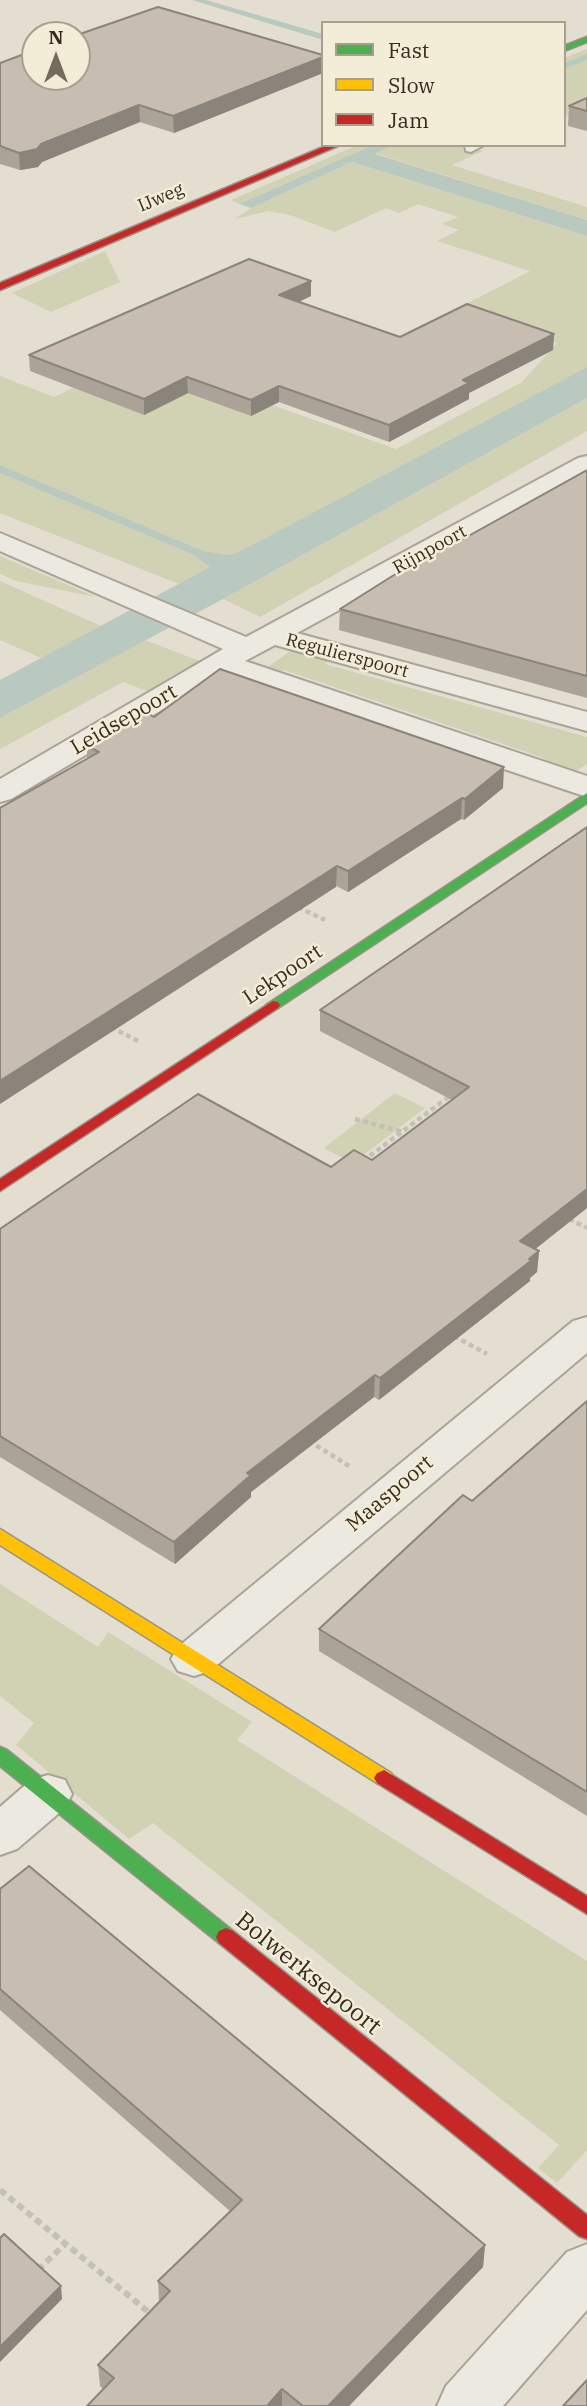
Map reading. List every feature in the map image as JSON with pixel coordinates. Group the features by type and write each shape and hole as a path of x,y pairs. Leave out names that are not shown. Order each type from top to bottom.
{"street":[{"path":"566,48 587,39"},
{"name":"IJweg","path":"0,287 331,147"},
{"name":"Rijnpoort","path":"261,642 587,464"},
{"path":"0,541 117,592 219,649 587,788"},
{"name":"Leidsepoort","path":"0,792 219,649 261,642"},
{"name":"Regulierspoort","path":"261,642 587,722"},
{"name":"Lekpoort","path":"0,1186 185,1066 587,797"},
{"name":"Maaspoort","path":"194,1659 587,1331"},
{"path":"0,1536 587,1906"},
{"name":"Bolwerksepoort","path":"0,1755 587,2229"},
{"path":"0,1835 48,1794"},
{"path":"466,2406 587,2270"}],"path":[{"path":"286,901 370,942"},
{"path":"100,1021 185,1066"},
{"path":"361,1163 457,1091"},
{"path":"355,1119 415,1138"},
{"path":"562,1215 587,1228"},
{"path":"452,1335 530,1379"},
{"path":"304,1438 392,1492"},
{"path":"0,2190 159,2320"},
{"path":"28,2280 65,2244"}],"green space":[{"path":"587,49 587,107 566,116 566,57"},
{"path":"353,147 368,147 239,204 231,200"},
{"path":"387,147 472,147 483,151 452,165 587,207 587,220 374,153"},
{"path":"352,162 587,236 587,367 179,584 0,513 0,376 54,397 137,357 396,449 522,382 557,343 454,310 530,271 437,241 459,230 442,224 458,217 418,204 399,213 386,208 335,232 290,215 268,211 235,219 251,208"},
{"path":"105,251 120,282 51,312 12,293"},
{"path":"587,398 587,431 260,617 223,599"},
{"path":"0,556 96,597 16,581 0,574"},
{"path":"0,581 101,626 41,658 0,640"},
{"path":"145,640 202,662 152,693 123,682 0,749 0,718"},
{"path":"295,648 331,657 325,664 587,737 587,764 573,773 538,764 544,758 284,670 277,675 263,670"},
{"path":"395,1093 425,1108 353,1163 324,1148"},
{"path":"0,1584 98,1647 108,1632 252,1722 237,1740 587,1961 587,2150 557,2183 538,2168 559,2145 153,1823 129,1839 16,1745 34,1723 0,1696"}],"shaded area":[{"path":"368,147 387,147 375,154 587,220 587,236 352,162 251,208 239,204"},
{"path":"587,367 587,398 223,599 0,718 0,680 210,567 194,555 0,473 0,465 203,551 227,555 237,553"}],"building":[{"path":"158,7 321,54 321,58 173,116 139,105 41,144 37,149 19,153 0,146 0,63 21,55 21,91 91,91 91,30"},
{"path":"587,98 587,111 569,106"},
{"path":"249,259 311,281 279,295 400,337 467,304 554,334 463,380 469,383 389,425 279,386 251,400 187,377 144,399 29,355"},
{"path":"587,470 587,676 340,609 456,536 463,539"},
{"path":"220,669 504,767 465,799 462,798 348,871 337,866 0,1081 0,808 99,752 87,746 145,712 154,717"},
{"path":"587,827 587,1189 520,1241 539,1251 529,1259 532,1260 380,1378 375,1375 247,1473 251,1475 174,1542 0,1436 0,1229 198,1094 331,1167 354,1150 372,1160 469,1087 320,1010"},
{"path":"587,1401 587,1792 319,1629 463,1495 472,1501"},
{"path":"29,1866 485,2245 328,2406 303,2406 282,2389 267,2406 87,2406 114,2378 98,2365 170,2291 158,2281 242,2200 0,1989 0,1889"},
{"path":"4,2234 61,2286 0,2347 0,2238"},
{"path":"587,2380 587,2406 563,2406"}],"waterway":[{"path":"196,0 321,36"},
{"path":"566,65 587,57"}],"traffic: fast":[{"path":"566,48 587,39"},
{"path":"273,1005 587,797"},
{"path":"0,1755 226,1937"}],"traffic: slow":[{"path":"0,1536 384,1778"}],"traffic: jam":[{"path":"0,287 331,147"},
{"path":"0,1186 273,1005"},
{"path":"384,1778 587,1906"},
{"path":"226,1937 587,2229"}]}
